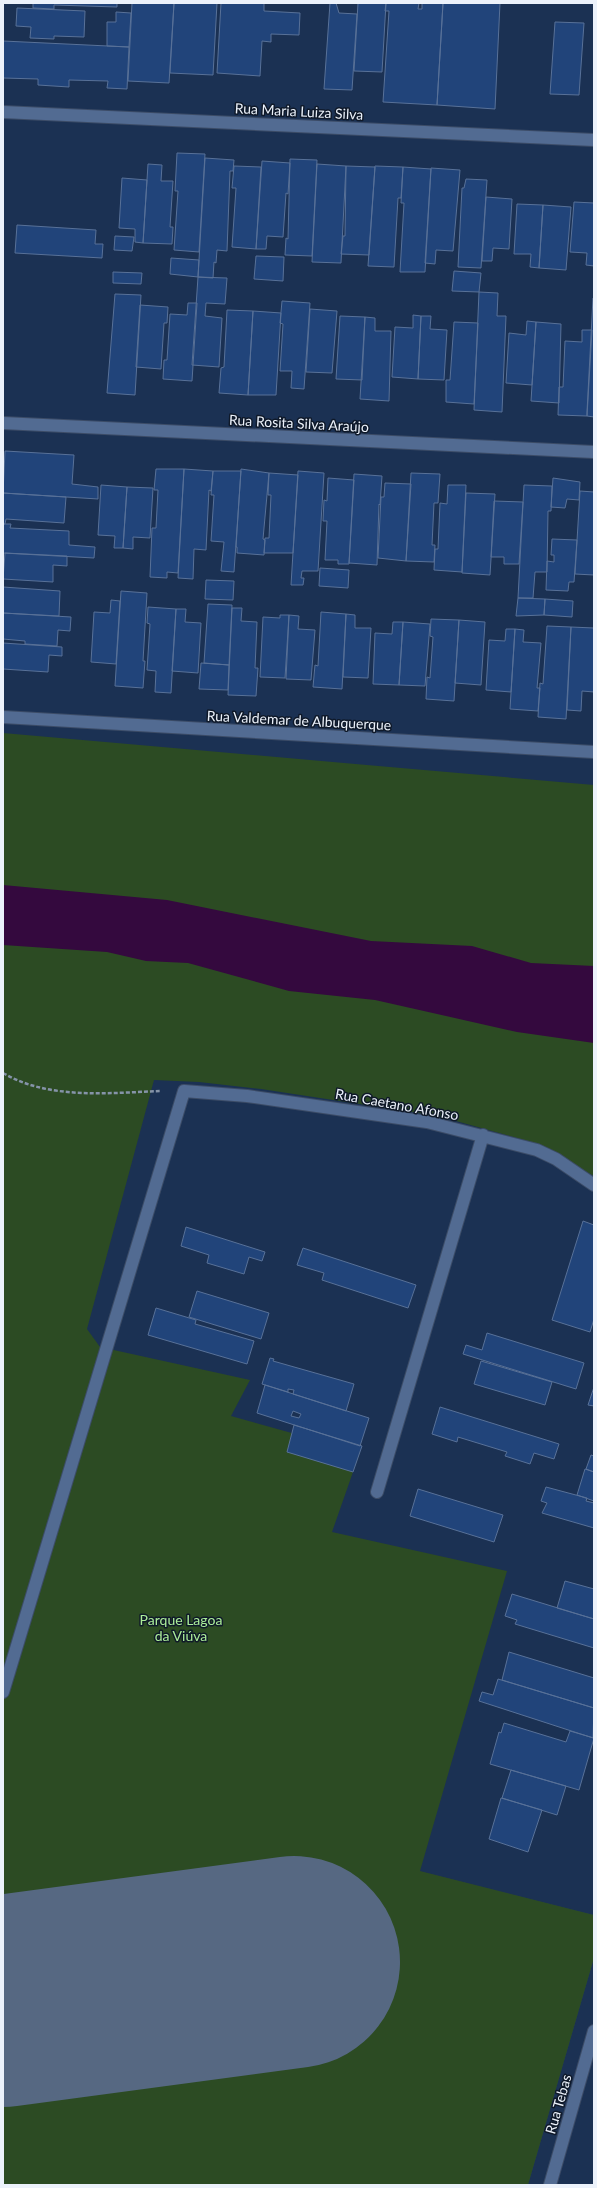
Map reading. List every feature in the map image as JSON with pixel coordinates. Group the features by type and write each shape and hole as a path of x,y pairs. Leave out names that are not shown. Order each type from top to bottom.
{"street":[{"name":"Rua Maria Luiza Silva","path":"3,112 594,140"},
{"name":"Rua Rosita Silva Araújo","path":"3,424 594,452"},
{"name":"Rua Valdemar de Albuquerque","path":"3,717 594,752"},
{"name":"Rua Caetano Afonso","path":"184,1091 247,1096 426,1122 483,1135 537,1150 556,1159 594,1184"},
{"path":"3,1692 184,1091"},
{"path":"377,1492 483,1135"},
{"name":"Rua Tebas","path":"550,2185 594,2031"}],"path":[{"path":"3,1073 15,1080 72,1094 184,1091"}],"shaded area":[{"path":"3,885 167,900 371,941 472,946 531,963 594,966 594,1043 517,1032 375,1000 289,991 188,963 146,961 107,952 3,945"},
{"path":"3,1767 594,1915 594,1958 528,2185 3,2185"}],"green space":[{"name":"Parque Lagoa da Viúva","path":"3,733 594,785 594,1176 535,1143 438,1116 261,1089 199,1082 154,1080 87,1329 100,1347 250,1380 231,1416 360,1452 332,1532 507,1571 420,1871 594,1915 594,1958 528,2185 3,2185 3,2039 304,2001 287,1898 3,1935"}],"building":[{"path":"33,3 117,3 117,7 54,5 54,9 33,8"},
{"path":"132,3 174,3 169,83 128,81"},
{"path":"174,3 217,3 213,75 170,73"},
{"path":"221,3 264,3 264,11 300,13 299,35 271,34 271,42 262,41 260,76 217,73"},
{"path":"330,3 336,3 339,13 357,14 352,90 324,89"},
{"path":"358,3 386,3 382,72 354,71"},
{"path":"386,3 419,3 418,9 422,9 422,3 443,3 437,105 383,102 389,11 385,11"},
{"path":"443,3 500,3 495,109 437,105"},
{"path":"17,8 85,11 84,37 54,36 54,39 30,38 31,27 16,26"},
{"path":"116,12 131,13 129,47 107,46 107,22 116,22"},
{"path":"555,22 584,23 579,95 550,94"},
{"path":"3,41 129,47 127,89 107,88 108,81 69,80 69,87 38,85 38,79 3,78"},
{"path":"177,153 205,154 199,252 174,250 178,191 175,191"},
{"path":"205,158 234,160 233,171 230,171 227,251 217,250 216,263 214,262 213,278 198,277"},
{"path":"290,159 317,160 312,256 285,255 286,238 288,239"},
{"path":"262,161 290,163 288,194 286,193 283,237 267,236 266,249 256,249"},
{"path":"148,164 162,165 161,181 173,181 170,227 173,227 172,244 143,243"},
{"path":"317,164 346,166 341,263 312,262"},
{"path":"234,166 261,167 256,249 232,247 236,188 232,188"},
{"path":"346,166 375,167 369,255 341,254 343,236 345,236"},
{"path":"375,166 403,167 401,198 398,198 394,267 368,266"},
{"path":"403,167 431,169 425,272 400,272 404,203 401,203"},
{"path":"431,168 460,170 453,251 436,250 435,264 425,263"},
{"path":"122,178 147,180 143,243 135,242 135,229 119,228"},
{"path":"466,179 487,180 481,268 458,267 462,188 464,188"},
{"path":"486,197 512,199 509,249 493,248 492,261 482,261"},
{"path":"574,202 594,203 594,266 586,265 587,253 570,252"},
{"path":"517,204 543,205 539,268 530,267 531,254 514,254"},
{"path":"543,205 571,207 566,270 539,268"},
{"path":"17,225 96,230 95,244 103,244 102,258 15,253"},
{"path":"115,236 134,237 132,251 114,250"},
{"path":"256,256 284,257 283,281 254,279"},
{"path":"171,258 199,260 198,277 170,274"},
{"path":"454,271 481,273 479,292 452,291"},
{"path":"113,272 142,273 141,284 113,283"},
{"path":"198,277 227,278 225,304 206,303 205,316 222,318 219,367 192,365"},
{"path":"479,292 498,293 497,316 506,316 502,412 474,410"},
{"path":"115,294 141,295 135,395 107,393"},
{"path":"594,298 594,417 587,416"},
{"path":"282,301 310,303 304,389 291,388 292,371 280,371 283,324 280,323"},
{"path":"188,303 197,303 192,381 163,379 164,360 167,360 170,314 187,315"},
{"path":"140,305 168,307 167,323 164,323 161,369 136,367"},
{"path":"310,309 337,311 332,373 306,372"},
{"path":"227,310 253,311 248,395 219,393 221,368 224,367"},
{"path":"253,311 281,313 276,395 248,395"},
{"path":"413,315 421,316 418,379 392,377 395,327 413,328"},
{"path":"340,316 365,317 362,380 336,379"},
{"path":"421,316 431,316 430,329 447,330 444,380 418,379"},
{"path":"365,317 375,318 375,331 391,331 389,401 360,399"},
{"path":"527,321 536,322 532,385 506,383 509,333 526,335"},
{"path":"454,322 478,323 474,404 446,402 446,380 450,380"},
{"path":"536,322 561,324 559,403 531,401"},
{"path":"582,330 592,330 587,416 558,415 559,387 563,387 565,341 582,342"},
{"path":"5,451 74,455 72,484 98,487 98,499 3,493"},
{"path":"156,469 184,469 178,573 167,572 167,578 150,577 152,528 156,528 158,490 154,490"},
{"path":"184,469 213,471 211,491 209,490 206,550 194,549 193,579 178,578"},
{"path":"241,469 269,473 263,539 265,540 264,555 237,553 236,547"},
{"path":"213,471 241,471 234,572 221,571 224,542 211,541 214,495 211,495"},
{"path":"298,471 324,473 318,571 302,571 301,578 304,578 303,585 291,585"},
{"path":"269,473 298,475 293,553 264,553 265,538 269,538 271,495 268,495"},
{"path":"411,473 440,474 438,503 434,503 432,545 435,545 434,562 406,561"},
{"path":"354,474 382,476 380,505 379,504 377,565 349,563"},
{"path":"328,478 354,480 349,564 338,564 338,560 325,560 327,521 323,521 324,500 327,501"},
{"path":"553,478 580,482 579,500 567,499 565,508 551,507"},
{"path":"385,483 411,484 406,561 378,558 381,497 384,497"},
{"path":"101,485 127,487 123,548 114,548 115,536 98,535"},
{"path":"448,485 466,485 462,572 434,570 435,549 438,549 440,503 447,504"},
{"path":"524,485 552,486 551,511 548,511 547,572 535,572 533,598 518,598"},
{"path":"127,487 153,488 150,538 133,537 133,549 123,548"},
{"path":"580,491 594,492 594,575 575,574"},
{"path":"3,493 66,497 64,523 6,519 5,524 3,524"},
{"path":"466,493 495,494 490,575 462,573"},
{"path":"494,501 523,502 519,564 504,564 504,557 491,557"},
{"path":"3,524 11,524 10,528 69,531 69,545 95,547 94,558 3,553"},
{"path":"552,539 577,540 574,582 569,582 568,591 546,590 547,561 554,562 554,555 551,555"},
{"path":"5,553 67,556 67,566 53,565 53,582 3,579"},
{"path":"320,568 349,570 348,588 319,586"},
{"path":"206,580 234,581 233,600 205,599"},
{"path":"3,587 60,591 59,616 3,613"},
{"path":"121,591 147,593 143,688 115,686"},
{"path":"518,598 545,599 544,615 516,616"},
{"path":"545,599 573,601 572,617 544,615"},
{"path":"111,600 120,601 116,664 91,662 94,612 110,613"},
{"path":"208,604 232,605 229,665 204,663"},
{"path":"148,607 176,609 171,693 155,692 156,671 147,670 150,624 147,623"},
{"path":"232,608 242,608 241,621 257,622 255,668 258,668 256,696 228,695"},
{"path":"176,609 186,609 185,622 201,623 198,673 172,671"},
{"path":"321,612 346,614 342,689 313,687 315,665 318,666"},
{"path":"3,613 71,617 70,631 58,630 57,646 25,644 25,641 3,639"},
{"path":"346,614 355,615 355,628 371,628 368,678 343,677"},
{"path":"280,615 289,615 285,678 260,677 263,617 280,618"},
{"path":"289,615 299,616 298,629 315,630 311,680 286,679"},
{"path":"431,619 459,620 454,701 426,699 427,677 430,678 433,637 430,636"},
{"path":"459,620 485,622 481,685 455,683"},
{"path":"393,622 403,622 399,685 373,684 375,633 392,634"},
{"path":"403,622 430,624 425,686 399,685"},
{"path":"547,626 571,627 566,719 538,717 540,683 543,684"},
{"path":"571,627 594,628 594,692 582,691 581,711 567,710"},
{"path":"506,629 515,629 511,692 486,690 489,640 505,641"},
{"path":"515,629 524,630 523,642 541,643 537,688 540,688 538,711 510,709"},
{"path":"3,643 62,647 62,656 49,655 48,672 3,669"},
{"path":"201,663 229,665 228,690 199,689"},
{"path":"583,1221 594,1225 594,1319 590,1332 552,1320"},
{"path":"186,1227 265,1252 262,1261 249,1257 244,1274 207,1263 209,1255 181,1246"},
{"path":"303,1248 416,1285 408,1308 322,1280 324,1273 297,1265"},
{"path":"197,1291 269,1313 261,1339 189,1317"},
{"path":"156,1308 196,1320 195,1324 254,1341 247,1364 148,1335"},
{"path":"487,1333 584,1363 576,1389 463,1354 466,1345 482,1350"},
{"path":"270,1358 274,1359 273,1361 354,1384 346,1411 293,1394 294,1390 288,1389 288,1392 262,1384"},
{"path":"481,1361 552,1382 545,1405 474,1384"},
{"path":"265,1385 369,1418 360,1446 257,1413","holes":["293,1411 301,1414 299,1418 291,1416"]},
{"path":"594,1387 594,1406 588,1405"},
{"path":"440,1407 559,1444 554,1459 534,1453 530,1464 505,1456 507,1452 458,1437 457,1442 432,1434"},
{"path":"294,1425 362,1446 353,1472 287,1452"},
{"path":"591,1455 594,1456 594,1472 586,1469"},
{"path":"585,1469 594,1472 594,1501 577,1495"},
{"path":"546,1487 587,1498 586,1501 594,1503 594,1528 542,1513 547,1503 541,1501"},
{"path":"418,1489 503,1515 494,1542 410,1516"},
{"path":"565,1581 594,1589 594,1619 557,1608"},
{"path":"512,1594 594,1619 594,1648 515,1624 517,1620 505,1616"},
{"path":"509,1652 594,1678 594,1708 502,1680"},
{"path":"498,1679 594,1708 593,1738 479,1701 482,1692 493,1695"},
{"path":"504,1723 566,1742 570,1731 594,1738 579,1790 490,1764 499,1732 501,1733"},
{"path":"511,1770 566,1786 557,1815 502,1798"},
{"path":"501,1798 542,1810 528,1852 489,1839"}],"runway":[{"path":"3,2001 294,1962"}]}
